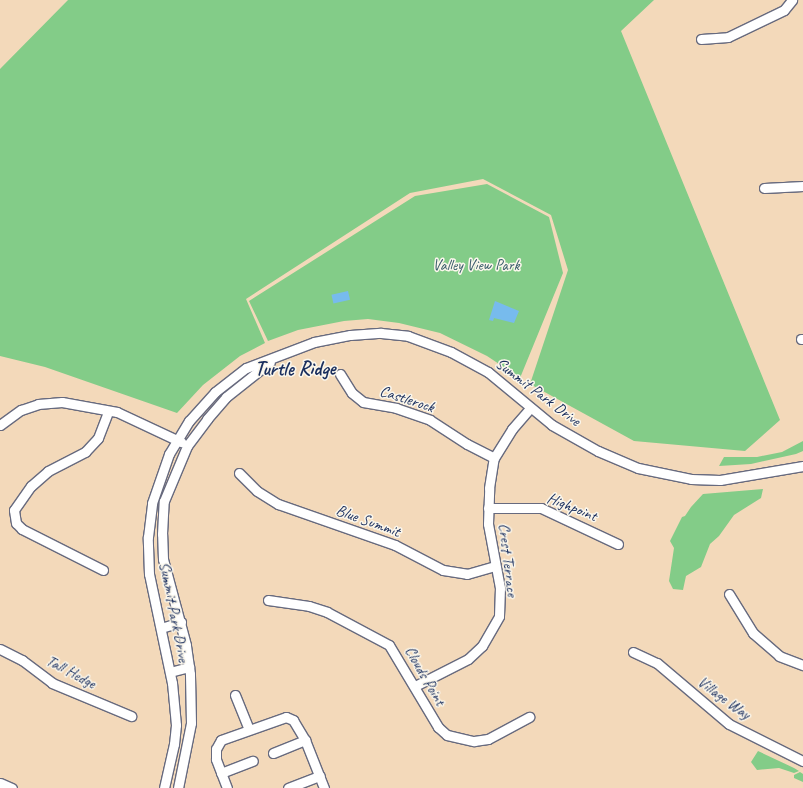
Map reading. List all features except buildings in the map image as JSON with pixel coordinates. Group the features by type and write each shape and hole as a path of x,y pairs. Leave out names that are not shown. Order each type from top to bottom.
{"street":[{"path":"701,39 728,37 784,10 792,0"},
{"path":"764,188 803,186"},
{"name":"Summit Park Drive","path":"164,788 174,744 176,725 170,672 150,574 149,521 161,472 177,440 202,404 228,380 246,368 314,342 350,335 381,333 408,336 451,352 488,372 552,425 598,451 638,468 673,476 720,480 803,466"},
{"name":"Summit Park Drive","path":"178,788 191,723 189,667 181,622 163,559 162,534 164,501 187,446 226,397 281,354"},
{"name":"Castlerock","path":"340,374 352,393 364,402 396,408 430,420 467,444 494,458"},
{"path":"0,425 21,410 38,404 62,402 124,415 187,446"},
{"name":"Crest Terrace","path":"415,686 468,659 482,646 499,616 500,588 495,566 488,508 494,458 512,429 530,408"},
{"path":"103,570 22,529 16,522 14,510 31,486 48,471 85,452 98,438 108,412"},
{"name":"Blue Summit","path":"239,473 257,491 278,504 395,545 443,570 467,574 495,566"},
{"name":"Highpoint","path":"488,508 541,508 618,544"},
{"path":"729,594 753,633 779,656 803,665"},
{"name":"Clouds Point","path":"268,600 309,606 327,612 378,638 394,650 438,727 455,738 474,741 488,740 529,717"},
{"path":"160,628 181,622"},
{"name":"Tall Hedge","path":"0,649 22,660 52,682 131,716"},
{"name":"Village Way","path":"633,652 657,662 729,724 803,761"},
{"path":"170,672 189,667"},
{"path":"235,695 250,729"},
{"path":"227,788 216,759 216,749 221,740 280,717 293,720 305,740 324,788"},
{"path":"273,753 305,740"},
{"path":"221,774 253,761"},
{"path":"288,788 320,776"},
{"path":"0,783 12,788"}],"green space":[{"path":"68,0 654,0 621,31 780,420 745,451 634,441 530,384 568,270 551,215 483,179 410,193 246,299 265,343 240,356 203,385 177,413 45,367 0,356 0,69"},
{"name":"Valley View Park","path":"487,184 549,217 563,273 520,378 487,356 440,333 399,323 368,319 344,321 298,330 268,341 249,301 415,196"},
{"path":"803,441 803,451 796,454 751,464 719,466 724,457 757,457 782,452"},
{"path":"763,489 761,498 734,515 719,536 710,544 701,567 686,576 683,590 673,589 669,581 674,548 670,541 682,517 685,516 691,507 703,494"},
{"path":"758,751 799,771 794,773 779,768 757,770 751,762"},
{"path":"800,772 803,774 803,782 794,778 794,775"}],"water":[{"path":"348,291 350,300 333,304 331,295"},
{"path":"495,301 519,311 514,323 494,318 493,321 489,320"}],"district":[{"name":"Turtle Ridge","path":"295,368"}]}
